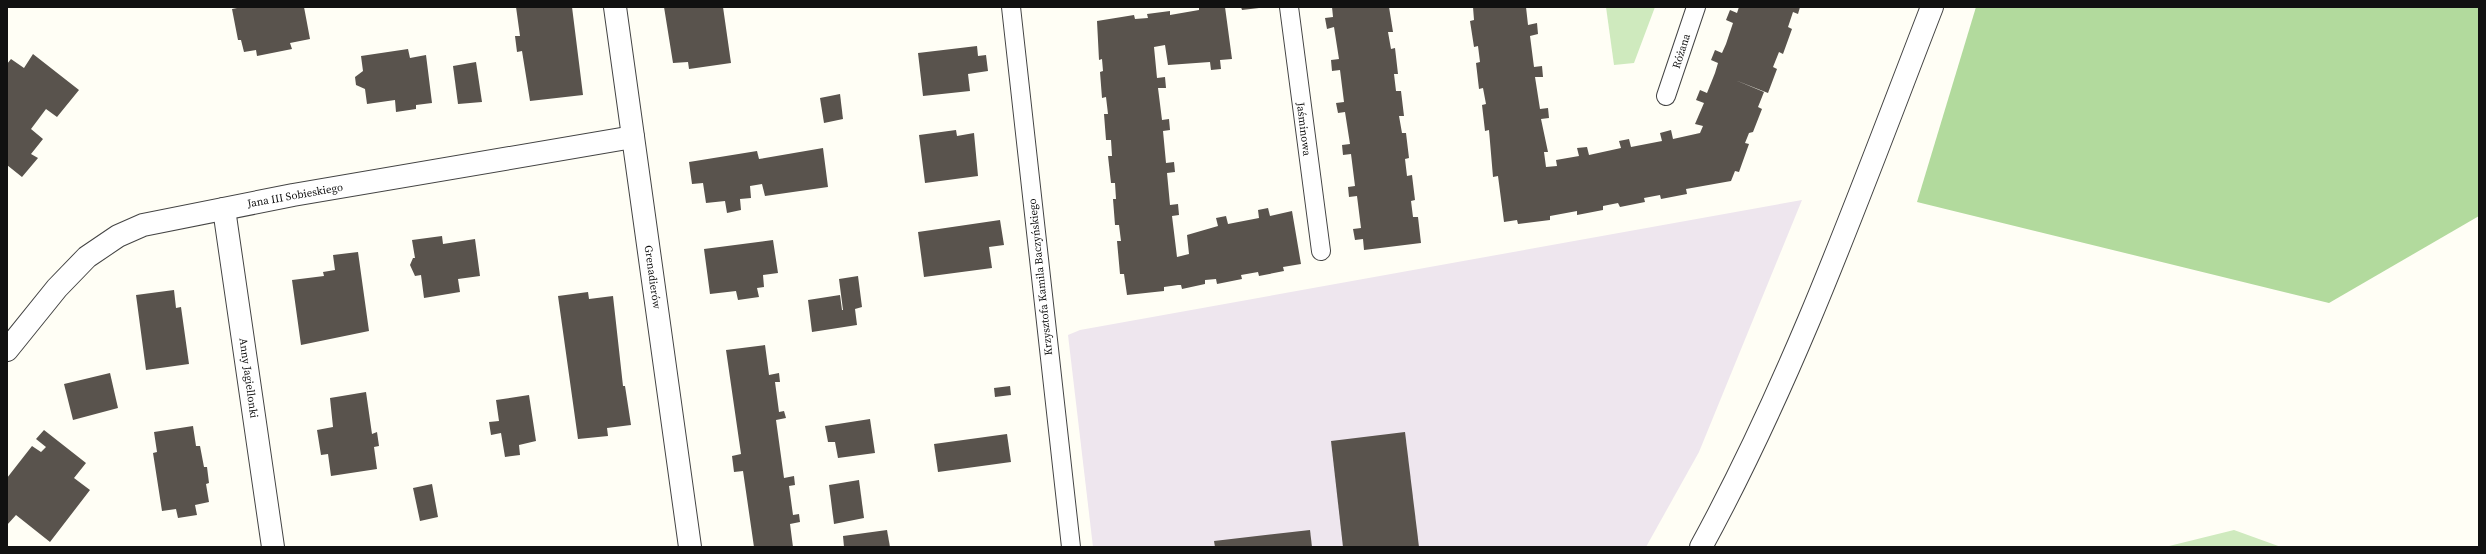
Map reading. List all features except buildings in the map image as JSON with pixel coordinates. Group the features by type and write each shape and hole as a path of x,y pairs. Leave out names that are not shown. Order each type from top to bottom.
{"street":[{"name":"Grenadierów","path":"615,7 690,547"},
{"path":"1700,547 1755,443 1797,353 1932,7"},
{"name":"Jana III Sobieskiego","path":"7,350 57,288 87,257 118,236 143,225 224,209 633,137"},
{"name":"Anny Jagiellonki","path":"224,209 273,547"}],"lane":[{"name":"Krzysztofa Kamila Baczyńskiego","path":"1011,7 1071,547"},
{"name":"Jaśminowa","path":"1289,7 1321,251"},
{"name":"Różana","path":"1666,96 1696,7"}],"shaded area":[{"path":"1802,200 1699,452 1646,547 1093,547 1068,335 1080,330"}],"green space":[{"path":"1606,7 1655,7 1634,63 1614,65"},
{"path":"1976,7 2479,7 2479,216 2329,303 1917,202"},
{"path":"2234,530 2281,547 2165,547"}]}
